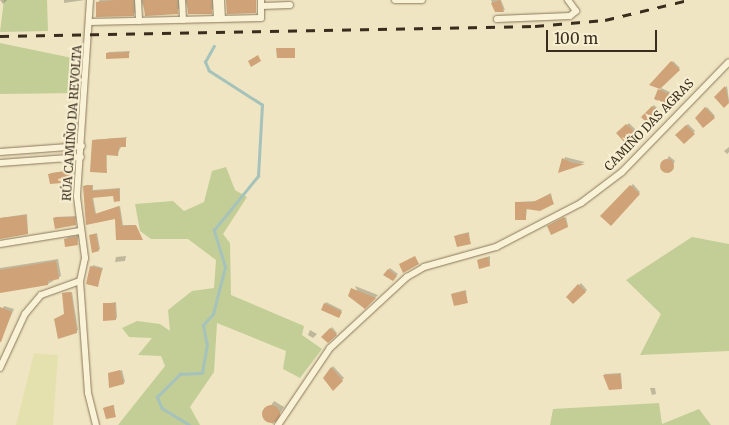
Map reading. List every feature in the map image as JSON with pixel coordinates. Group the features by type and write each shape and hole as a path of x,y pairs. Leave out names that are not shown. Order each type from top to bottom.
{"street":[{"name":"RÚA CAMIÑO DA REVOLTA","path":"90,0 81,157 80,231 85,258 80,281 88,393 96,425"},
{"path":"138,0 138,21"},
{"path":"182,0 183,20"},
{"path":"216,0 219,18"},
{"path":"219,18 221,0"},
{"path":"395,0 422,0"},
{"path":"497,19 570,16 576,11 568,0"},
{"path":"89,22 262,18 261,3 290,6"},
{"name":"CAMIÑO DAS AGRAS","path":"278,425 330,348 407,277 424,267 496,247 581,203 622,172 729,62"},
{"path":"0,152 82,146"},
{"path":"0,163 81,157"},
{"path":"0,244 80,231"},
{"path":"0,368 24,314 41,295 80,281"}],"shaded area":[{"path":"34,353 58,355 53,425 16,425"}],"green space":[{"path":"4,0 47,0 48,31 0,32"},
{"path":"0,43 77,59 78,93 0,94"},
{"path":"226,167 235,190 247,197 223,234 230,243 231,295 304,326 302,335 322,349 300,378 283,369 286,351 217,323 214,372 190,407 200,425 118,425 165,366 161,356 138,355 152,338 129,337 122,328 137,321 160,324 170,331 168,310 192,291 214,288 216,260 188,239 151,239 140,231 135,204 173,201 184,211 204,202 212,171"},
{"path":"692,237 729,244 729,351 640,355 661,314 626,280"},
{"path":"659,403 662,424 699,409 711,425 550,425 553,409"}],"building":[{"path":"133,0 134,16 96,17 96,2"},
{"path":"143,0 177,0 178,14 145,16"},
{"path":"187,0 211,0 212,14 188,14"},
{"path":"226,0 256,0 256,13 227,14"},
{"path":"500,0 504,12 495,12 491,3"},
{"path":"276,48 295,48 295,58 277,58"},
{"path":"129,52 129,58 106,59 106,53"},
{"path":"258,55 261,61 251,67 248,61"},
{"path":"671,61 680,70 660,89 649,85"},
{"path":"725,86 729,103 724,108 714,97"},
{"path":"658,89 669,94 665,104 654,99"},
{"path":"652,106 660,113 649,125 641,117"},
{"path":"705,107 715,118 703,128 695,118"},
{"path":"626,124 636,133 626,144 616,133"},
{"path":"686,125 695,134 684,144 675,135"},
{"path":"126,138 126,147 119,147 118,156 106,155 107,173 90,172 92,140"},
{"path":"562,158 572,163 585,164 558,173"},
{"path":"667,159 672,161 674,166 672,171 667,173 662,171 660,166 662,161"},
{"path":"71,170 73,182 50,184 48,174"},
{"path":"92,185 92,191 119,189 120,201 114,202 113,196 92,198 95,214 119,206 122,226 136,225 143,240 116,240 115,219 86,225 83,186"},
{"path":"630,185 640,194 611,226 600,216"},
{"path":"550,194 554,204 540,211 526,209 526,220 515,220 515,202 533,202"},
{"path":"26,215 28,234 0,239 0,218"},
{"path":"75,217 76,225 55,229 53,218"},
{"path":"564,217 568,227 551,235 547,226"},
{"path":"468,233 471,244 457,247 454,236"},
{"path":"96,234 99,251 92,253 89,235"},
{"path":"77,237 78,245 65,247 64,239"},
{"path":"415,256 419,264 403,273 399,264"},
{"path":"488,257 490,266 479,269 477,260"},
{"path":"56,261 59,279 48,281 48,285 0,293 0,270"},
{"path":"90,266 102,269 98,287 86,284"},
{"path":"388,269 397,276 393,281 383,275"},
{"path":"578,284 586,292 573,304 566,297"},
{"path":"351,288 376,298 365,309 348,296"},
{"path":"465,291 468,303 454,306 451,294"},
{"path":"71,292 77,333 58,339 54,319 64,314 62,293"},
{"path":"103,303 115,303 116,320 103,321"},
{"path":"324,303 342,312 339,318 321,310"},
{"path":"0,307 12,312 1,342 0,342"},
{"path":"330,328 337,335 328,343 321,337"},
{"path":"331,367 343,381 333,391 323,378"},
{"path":"120,370 124,384 109,388 108,373"},
{"path":"620,374 622,389 609,390 603,375"},
{"path":"113,405 116,417 106,419 103,408"},
{"path":"271,405 277,408 280,414 277,420 271,423 265,420 262,414 265,408"}],"waterway":[{"path":"189,425 162,409 157,397 180,374 202,373 207,346 203,325 213,314 225,267 214,230 258,176 262,105 209,71 205,62 214,46"}],"railway":[{"path":"0,36 535,26 605,20 688,0"}]}
